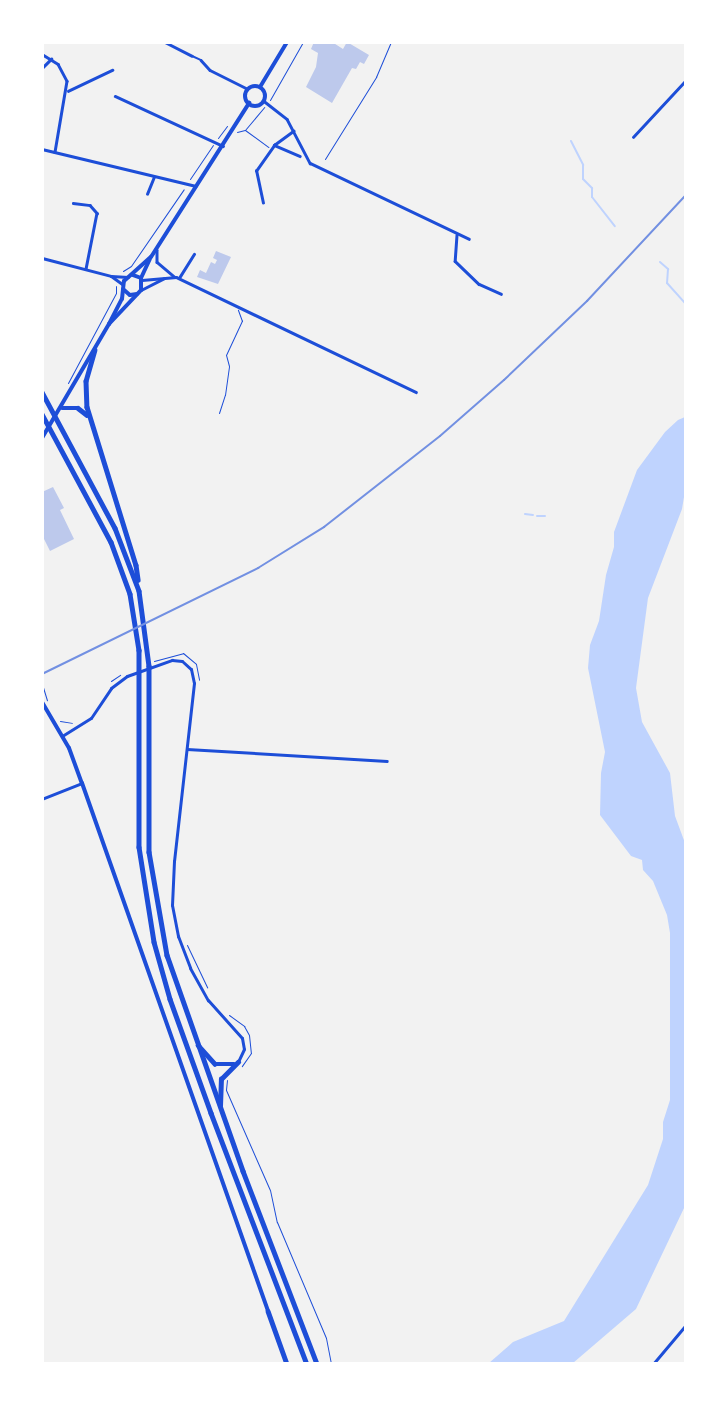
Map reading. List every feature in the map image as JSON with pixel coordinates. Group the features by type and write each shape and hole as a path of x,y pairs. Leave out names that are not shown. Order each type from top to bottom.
{"highway":[{"path":"94,350 86,381 89,418 136,565 148,645 147,799 151,870 167,954 220,1108 317,1364"},
{"path":"42,392 118,534 139,591"},
{"path":"62,408 81,408 89,418"},
{"path":"42,414 111,542 134,612 139,650 139,847 154,942 170,1000 307,1364"},
{"path":"196,1042 215,1064 236,1063"},
{"path":"220,1108 221,1079 236,1063"},
{"path":"268,1311 287,1364"}],"main road":[{"path":"249,103 246,97 248,89 260,87 288,42"},
{"path":"249,103 258,105 264,101 265,93 260,87"},
{"path":"110,324 139,292 151,257 249,103"},
{"path":"42,438 62,408 110,324 122,299 122,285 151,257"},
{"path":"131,276 142,279"},
{"path":"122,285 127,294 139,292"},
{"path":"42,702 62,736 82,783 268,1311"}],"street":[{"path":"165,42 201,60 213,72 248,89"},
{"path":"42,54 51,58 63,72 68,92 55,152"},
{"path":"42,68 51,58"},
{"path":"68,92 112,70"},
{"path":"633,137 686,80"},
{"path":"116,96 222,146"},
{"path":"264,101 282,113 294,131 310,163 457,235 469,239"},
{"path":"263,203 256,172 274,144 294,131"},
{"path":"274,144 300,156"},
{"path":"42,149 196,186"},
{"path":"147,194 154,177"},
{"path":"73,203 90,205 96,213 86,269"},
{"path":"457,235 455,261 478,284 501,294"},
{"path":"158,246 157,262 177,278 416,392"},
{"path":"177,278 194,254"},
{"path":"42,258 111,276 131,276"},
{"path":"111,276 122,285"},
{"path":"142,279 177,278"},
{"path":"139,292 163,279"},
{"path":"62,736 91,718 110,688 122,678 176,660 190,667 194,680 173,872 175,925 185,957 198,984 212,1005 242,1038 244,1049 236,1063"},
{"path":"187,749 387,761"},
{"path":"42,799 82,783"},
{"path":"653,1364 686,1324"}],"lane":[{"path":"325,159 376,77 391,42"},
{"path":"219,413 225,395 229,366 226,355 242,321 238,310"}],"path":[{"path":"118,272 131,266 226,125 238,132 245,130 268,103 303,42"},
{"path":"245,130 271,149"},
{"path":"67,385 116,293 116,285"},
{"path":"42,684 46,691"},
{"path":"184,940 207,989"},
{"path":"226,1013 244,1026 249,1035 251,1053 247,1062 237,1070"},
{"path":"228,1076 226,1090 270,1190 277,1222 326,1338 331,1364"}],"water":[{"path":"685,417 685,491 682,509 648,598 636,688 642,722 670,773 675,816 685,843 685,1206 636,1309 573,1363 489,1363 513,1342 564,1321 648,1185 663,1139 663,1122 670,1100 670,933 667,915 653,881 643,870 642,860 631,856 600,815 601,773 605,752 588,668 590,645 599,621 606,575 614,547 614,532 637,470 665,432 678,420"}],"building":[{"path":"314,42 332,42 343,49 347,42 369,55 364,64 360,62 356,69 352,68 332,103 306,87 316,67 318,53 311,49"},
{"path":"216,251 231,257 218,284 197,277 200,270 206,273 211,262 215,264 217,260 213,258"},
{"path":"53,487 64,508 60,510 74,539 50,551 42,535 42,492"}],"waterway":[{"path":"571,141 583,165 583,179 592,188 592,197 615,226"},
{"path":"660,262 668,269 667,283 686,304"},
{"path":"686,305 686,315"},
{"path":"525,514 533,515"},
{"path":"537,516 545,516"}],"railway":[{"path":"42,674 258,568 324,527 440,436 504,380 587,301 686,195"}]}
